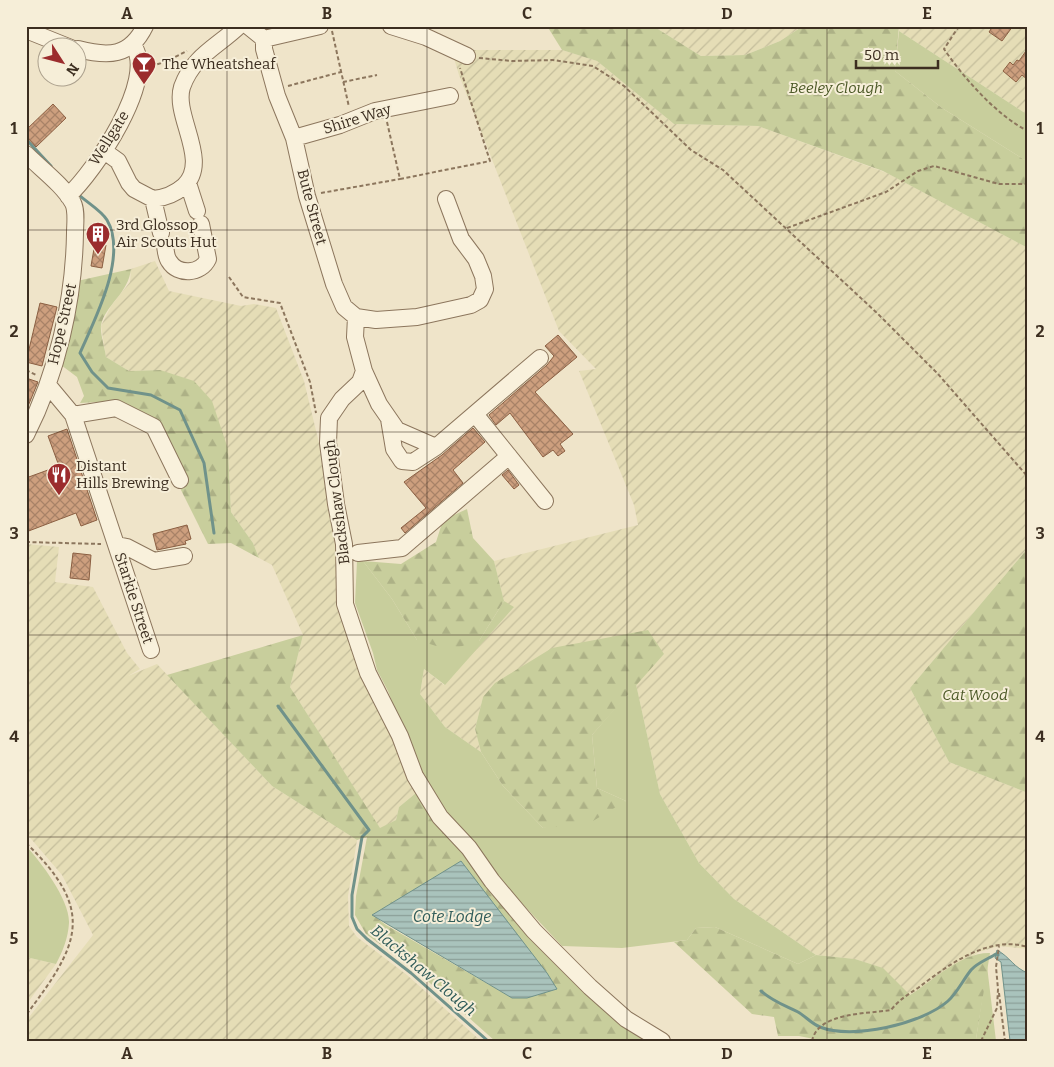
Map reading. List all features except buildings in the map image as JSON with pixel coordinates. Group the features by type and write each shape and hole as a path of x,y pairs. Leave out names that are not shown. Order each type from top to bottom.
{"street":[{"path":"88,52 112,54 126,50 133,45 145,26"},
{"path":"153,199 168,259 174,266 191,272 198,270 208,260 199,217 188,183 194,164 181,103 181,89 196,61 239,26"},
{"path":"248,26 264,39 320,26"},
{"path":"391,26 426,37 461,52"},
{"path":"26,30 46,38"},
{"name":"Bute Street","path":"264,39 264,49 294,138 307,196 334,284 344,307 356,317"},
{"name":"Wellgate","path":"72,197 104,151 127,112 137,81 137,51 133,45"},
{"name":"Shire Way","path":"294,138 384,109 450,96"},
{"path":"104,151 118,161 134,189 153,199 171,195 188,183"},
{"path":"26,154 72,197"},
{"name":"Hope Street","path":"26,435 48,385 75,266 72,197"},
{"path":"436,447 397,430 372,389 364,371 355,337 356,317 376,320 417,317 463,308 480,300 485,289 482,276 476,259 461,239 446,199"},
{"path":"389,418 394,450 402,461 413,462 436,447 540,358"},
{"name":"Blackshaw Clough","path":"364,371 360,382 342,399 329,418 328,443 336,504 344,544 345,604 368,673 400,736 415,776 440,817 468,848 492,881 534,930 590,987 626,1019 662,1041"},
{"path":"48,385 74,415 116,408 154,427 180,480"},
{"path":"475,414 545,501"},
{"name":"Starkie Street","path":"74,415 152,650"},
{"path":"358,553 402,548 509,456"},
{"path":"117,545 127,547 154,561 184,556"}],"path":[{"path":"331,26 352,120"},
{"path":"958,26 944,49 953,63 999,112 1013,124 1028,131"},
{"path":"138,64 154,66 188,50"},
{"path":"307,196 490,161 461,52 512,61 554,60 594,66 624,86 677,133 691,150 723,170 787,228 806,249 849,286 920,356 1028,477"},
{"path":"276,89 341,72"},
{"path":"343,82 377,75"},
{"path":"384,109 400,179"},
{"path":"787,228 886,192 918,171 934,166 999,184 1028,184"},
{"path":"229,277 243,297 280,303 310,382 319,419"},
{"path":"26,542 117,545"},
{"path":"26,843 39,855 60,883 68,897 73,918 72,939 66,958 51,982 26,1015"},
{"path":"812,1041 814,1033 829,1020 891,1010 900,998 975,952 1000,945 1028,947"},
{"path":"999,946 996,968 1005,1041"},
{"path":"981,1041 997,1008 998,989"}],"shaded area":[{"path":"653,26 803,26 780,41 745,55 701,56"},
{"path":"899,26 1028,26 1028,115 899,31"},
{"path":"449,42 470,50 562,50 597,61 674,124 758,126 887,173 1028,248 1028,548 910,688 949,762 1028,793 1028,949 999,946 979,952 909,995 882,968 855,959 816,955 734,899 699,863 660,794 636,684 664,654 483,697 475,729 481,752 445,727 420,694 424,669 444,685 513,608 504,601 494,561 638,525 634,505 579,371 596,369 559,331 459,75"},
{"path":"155,261 169,291 241,306 254,304 276,308 304,381 319,443 352,647 416,793 399,807 396,820 380,829 290,687 303,635 272,565 259,558 253,543 231,512 228,449 160,370 129,371 106,357 101,326 111,306 130,282 131,269"},
{"path":"26,544 59,547 55,582 93,587 127,653 140,669 128,676 157,664 272,786 357,840 348,896 349,926 357,937 407,975 481,1041 26,1041 26,1021 93,935 62,875 26,833"},
{"path":"26,957 56,964 26,1005"}],"green space":[{"name":"Beeley Clough","path":"547,26 653,26 701,56 745,55 780,41 803,26 899,26 895,71 942,108 1028,162 1028,248 883,171 758,126 674,124 597,61 562,50"},
{"path":"899,31 1028,115 1028,162 942,108 895,71"},
{"path":"131,269 126,285 107,311 101,325 106,357 129,371 160,370 194,381 212,401 228,449 231,512 253,543 259,558 231,543 208,544 179,486 157,423 118,401 80,403 84,396 77,377 61,365 77,281"},
{"path":"467,509 473,538 494,561 504,601 479,641 449,650 417,640 392,599 363,561 401,564 436,542 443,520"},
{"name":"Cat Wood","path":"1028,548 1028,793 949,762 910,688"},
{"path":"357,561 363,561 392,599 417,640 479,641 504,601 514,607 445,685 424,669 420,694 445,727 481,752 503,786 543,828 626,801 597,788 592,735 636,684 660,794 699,863 734,899 816,955 798,964 715,927 696,928 687,940 622,948 562,946 501,881 451,821 412,754 388,691 377,670 373,653 355,603"},
{"path":"648,630 664,654 592,735 597,788 626,801 588,824 543,828 503,786 481,752 475,729 483,697 495,683 552,648"},
{"path":"303,635 290,687 380,828 396,820 399,807 416,793 436,825 638,1036 646,1041 495,1041 412,967 366,934 355,915 356,896 367,837 357,840 272,786 167,675","holes":["373,915 527,998 512,998 386,925"]},
{"path":"26,846 54,882 68,914 69,923 66,939 56,964 26,957"},
{"path":"715,927 798,964 816,955 855,959 883,968 910,995 958,962 968,957 990,953 976,1039 824,1041 799,1036 778,1036 774,1017 752,1014 674,942 687,940 696,928"},
{"path":"987,966 996,1041 974,1041 976,1039"}],"water":[{"name":"Cote Lodge","path":"461,861 547,973 557,989 527,998 512,998 372,915"},
{"path":"997,950 1028,973 1028,1041 1010,1041 1001,962 995,958"}],"waterway":[{"name":"Blackshaw Clough","path":"26,139 51,166"},
{"name":"Blackshaw Clough","path":"78,194 107,220 112,235 114,251 107,287 94,323 80,353 92,372 108,388 151,395 180,410 204,463 214,533"},
{"name":"Blackshaw Clough","path":"278,706 369,830 362,837 352,895 352,917 357,929 411,973 488,1041"},
{"path":"761,991 820,1027 834,1031 868,1031 905,1023 922,1017 936,1009 951,998 973,968 996,954 998,955"}],"place":[{"name":"The Wheatsheaf","path":"144,85"},
{"name":"3rd Glossop Air Scouts Hut","path":"98,255"},
{"name":"Distant Hills Brewing","path":"59,496"}]}
